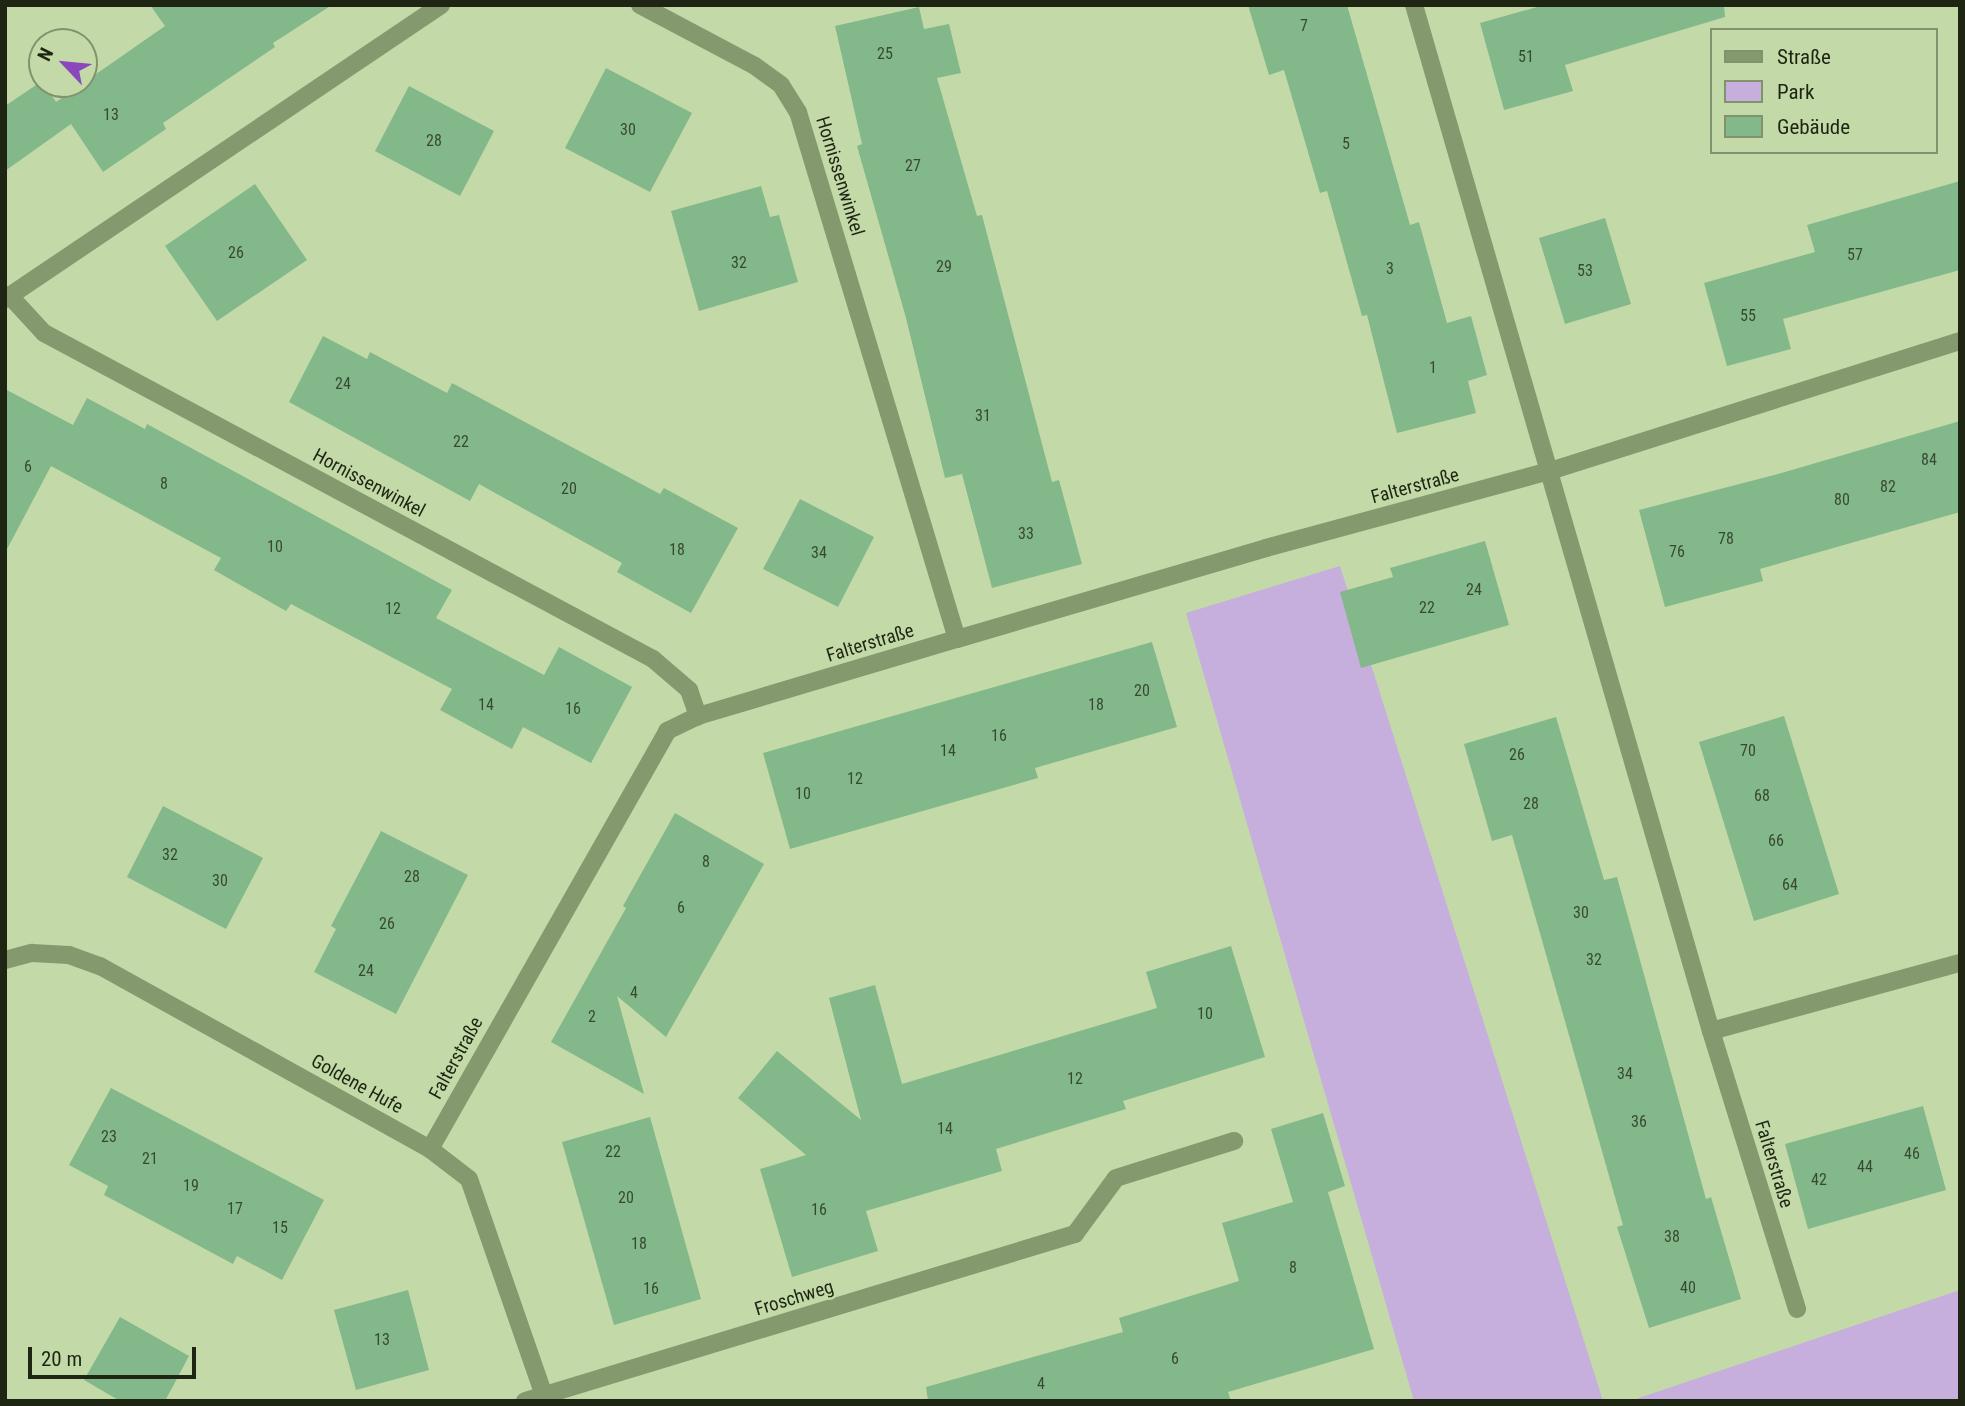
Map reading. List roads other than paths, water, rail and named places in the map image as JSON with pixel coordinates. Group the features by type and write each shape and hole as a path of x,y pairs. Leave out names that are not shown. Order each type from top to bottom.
{"street":[{"name":"Hornissenwinkel","path":"441,5 7,297 44,333 653,659 689,690 698,716"},
{"name":"Hornissenwinkel","path":"640,5 755,66 781,85 798,112 957,639"},
{"name":"Falterstraße","path":"1414,5 1711,1031 1797,1309"},
{"name":"Falterstraße","path":"430,1149 667,731 698,716 1266,548 1550,471 1960,341"},
{"name":"Goldene Hufe","path":"5,960 33,953 69,955 100,966 430,1149 469,1180 545,1398"},
{"path":"1711,1031 1960,963"},
{"name":"Froschweg","path":"525,1401 545,1398 1075,1234 1116,1178 1234,1141"}]}
